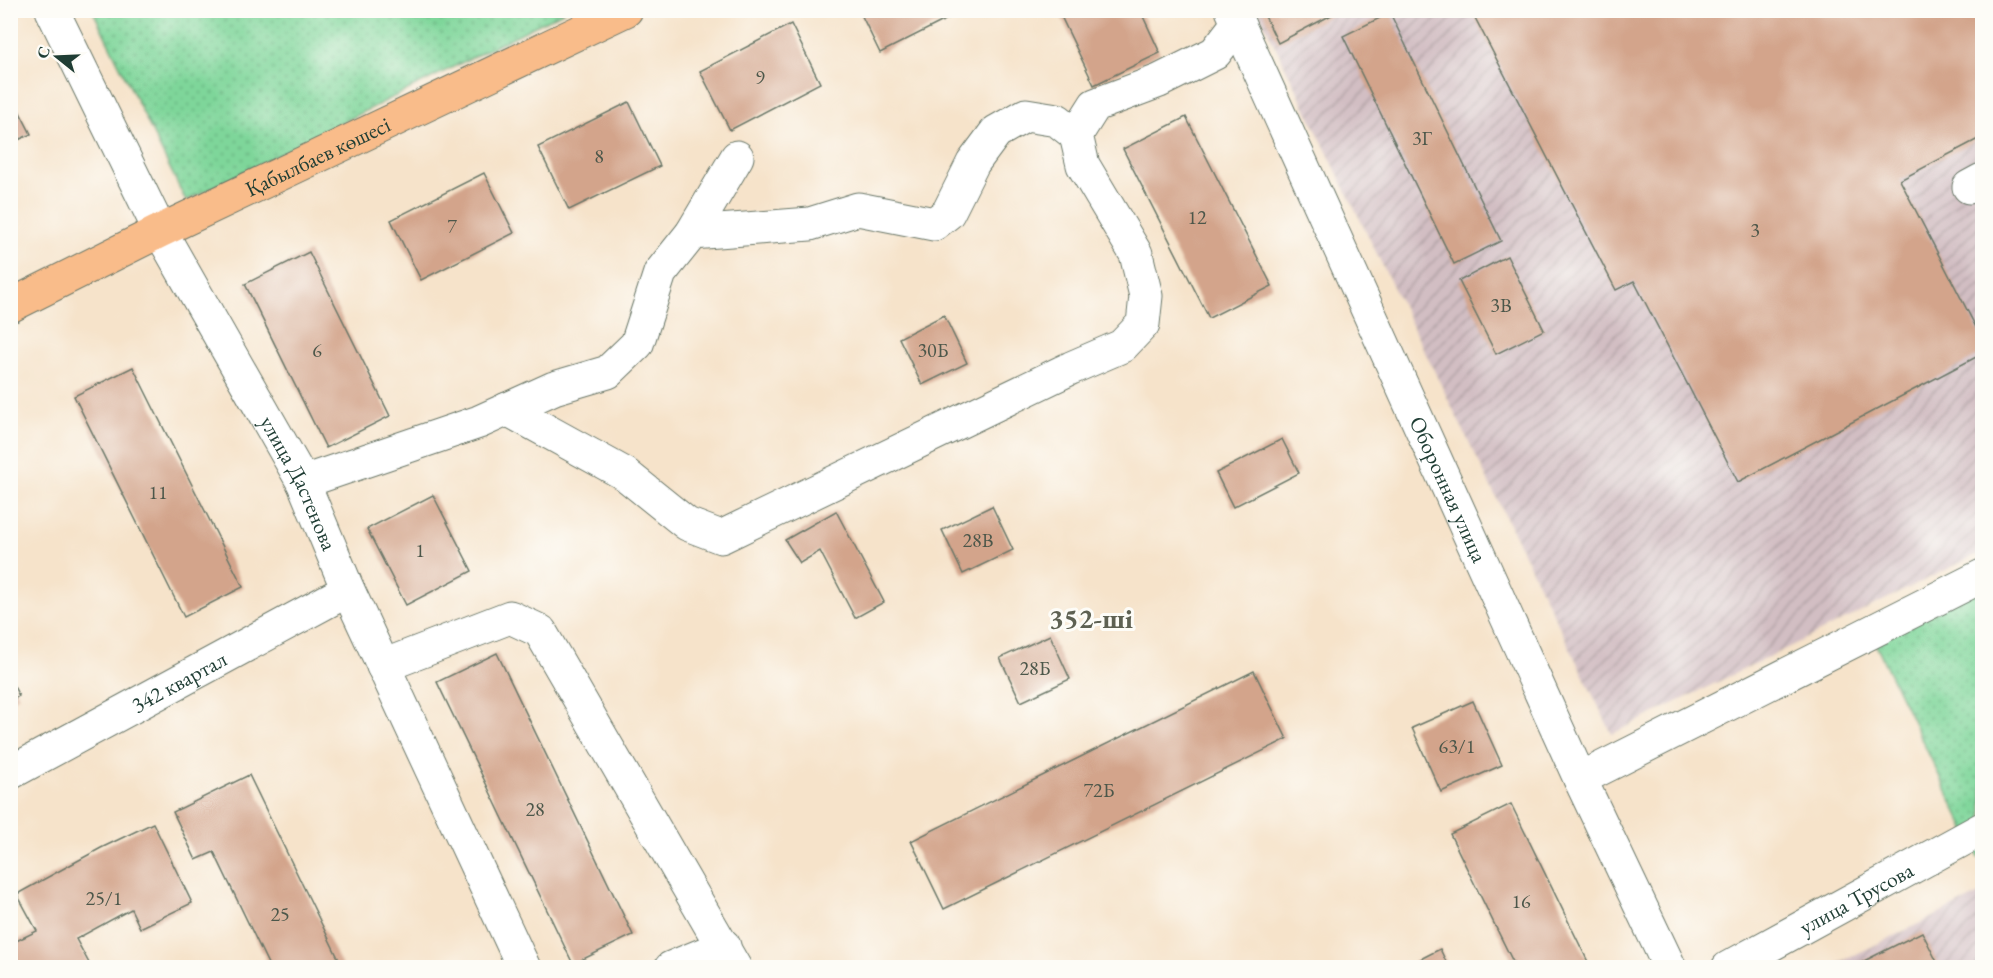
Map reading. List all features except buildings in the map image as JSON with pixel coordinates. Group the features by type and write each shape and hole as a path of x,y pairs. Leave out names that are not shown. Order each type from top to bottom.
{"main road":[{"name":"Қабылбаев көшесі","path":"10,306 160,231 626,10"}],"street":[{"name":"улица Дастенова","path":"51,10 160,231 303,482 348,590 524,968"},
{"path":"1076,135 1095,105 1159,81 1215,53 1235,17"},
{"name":"Оборонная улица","path":"1235,17 1580,779 1670,968"},
{"path":"507,409 625,474 687,524 721,537 1071,368 1122,346 1143,324 1146,296 1136,254 1083,165 1076,135 1057,120 1026,115 996,132 973,163 948,213 934,224 858,209 810,224 692,233"},
{"path":"303,482 478,422 554,388 608,372 637,344 660,273 692,233 737,157"},
{"path":"1580,779 1983,576"},
{"name":"342 квартал","path":"10,774 348,590"},
{"path":"383,666 510,618 540,631 729,957 670,968"},
{"name":"улица Трусова","path":"1728,968 1983,829"}],"shaded area":[{"path":"1258,11 1982,11 1982,552 1612,734"},
{"path":"1982,893 1982,967 1830,967"}],"green space":[{"path":"93,11 565,11 186,201"},
{"path":"1982,588 1982,856 1979,858 1874,641"}],"district":[{"name":"352-ші","path":"1091,618"}]}
